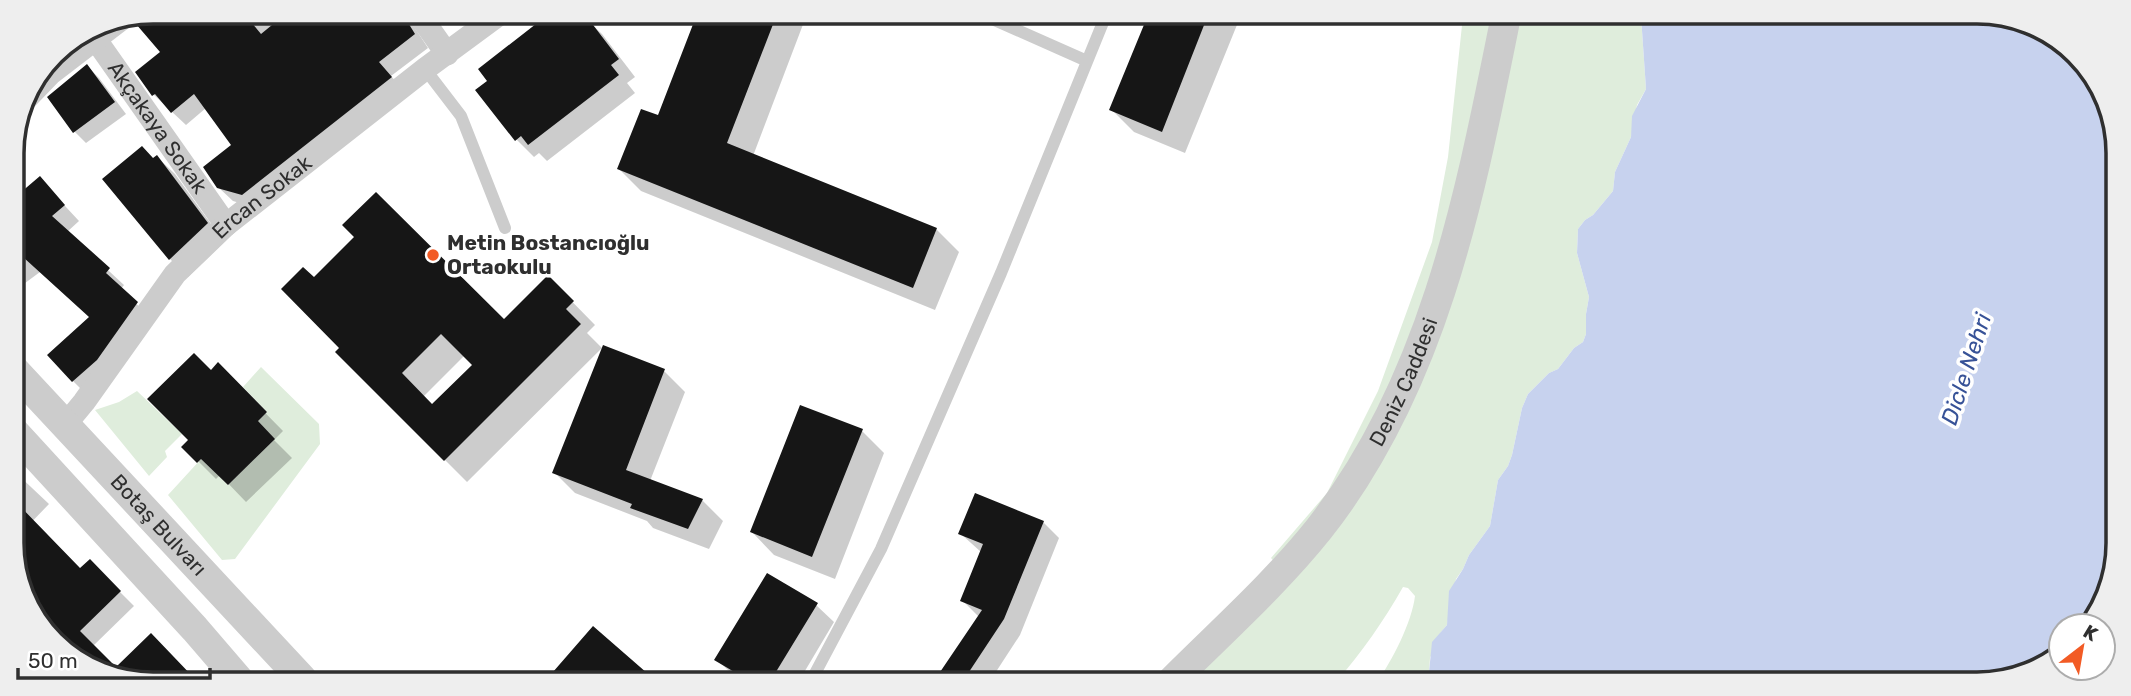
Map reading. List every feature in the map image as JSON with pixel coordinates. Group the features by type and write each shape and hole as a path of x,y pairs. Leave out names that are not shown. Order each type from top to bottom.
{"street":[{"path":"426,24 447,54"},
{"name":"Ercan Sokak","path":"65,425 175,274 226,225 486,24"},
{"name":"Deniz Caddesi","path":"1181,671 1318,530 1376,445 1400,398 1431,321 1455,246 1484,128 1504,24"},
{"name":"Akçakaya Sokak","path":"95,39 226,225"},
{"name":"Botaş Bulvarı","path":"24,381 295,672"},
{"name":"Botaş Bulvarı","path":"24,443 232,672"}],"lane":[{"path":"1002,24 1087,61"},
{"path":"816,672 881,549 1001,273 1102,24"},
{"path":"425,69 461,116 505,228"}],"green space":[{"path":"1462,24 1642,24 1646,89 1637,105 1631,137 1615,172 1613,191 1578,229 1577,253 1589,297 1586,334 1583,342 1574,348 1558,369 1549,373 1528,394 1522,408 1512,455 1498,480 1490,526 1456,579 1447,625 1441,632 1430,658 1429,671 1384,671 1400,641 1413,606 1415,596 1408,588 1403,587 1372,636 1345,671 1181,671 1282,570 1271,558 1327,493 1378,391 1432,242 1448,157"},
{"path":"261,367 319,424 320,444 235,559 222,560 168,495 201,459 228,485 275,439 258,421 267,412 243,387"},
{"path":"137,391 182,434 165,451 167,457 149,476 95,410 119,402"}],"water":[{"name":"Dicle Nehri","path":"1642,24 1977,24 2027,34 2056,51 2080,75 2100,112 2106,154 2106,542 2102,576 2086,612 2047,612 2047,651 2027,662 1986,671 1429,671 1432,642 1447,625 1449,591 1469,555 1490,526 1498,480 1512,455 1522,408 1528,394 1549,373 1558,369 1574,348 1583,342 1586,334 1589,297 1577,253 1578,229 1613,191 1615,172 1631,137 1632,116 1646,89"}],"building":[{"path":"253,24 261,34 273,24 409,24 415,34 379,62 392,77 242,195 217,188 203,167 231,145 194,94 171,113 155,94 152,96 135,72 160,52 138,26"},
{"path":"536,24 592,24 619,59 611,65 619,75 528,145 521,136 515,141 475,90 487,81 478,69"},
{"path":"693,24 773,24 727,143 937,228 913,288 617,169 641,109 658,115"},
{"path":"1144,24 1204,24 1162,132 1109,110"},
{"path":"87,64 115,102 73,133 47,97"},
{"path":"142,146 153,158 157,155 208,223 169,260 102,179"},
{"path":"40,176 65,205 52,216 110,268 106,273 138,302 97,360 72,382 47,355 89,317 25,259 25,189"},
{"path":"376,192 504,319 548,275 574,301 566,309 581,324 444,461 335,352 339,348 281,289 303,267 314,277 354,237 342,225","holes":["441,334 472,365 432,404 402,373"]},
{"path":"603,345 665,369 626,470 703,499 688,529 630,508 632,504 552,473"},
{"path":"194,353 211,370 218,362 267,412 258,421 275,439 228,485 201,459 197,463 181,447 188,440 147,399"},
{"path":"800,405 863,429 812,557 750,532"},
{"path":"975,493 1044,521 1004,619 969,672 940,672 982,610 960,601 983,544 958,534"},
{"path":"24,510 80,568 90,559 121,591 80,631 114,665 75,645 62,634 42,607 31,584 27,567"},
{"path":"767,573 818,603 776,672 734,672 714,660"},
{"path":"593,626 646,672 553,672"},
{"path":"151,633 188,672 154,672 117,666"}],"place":[{"name":"Metin Bostancıoğlu Ortaokulu","path":"433,255"}]}
